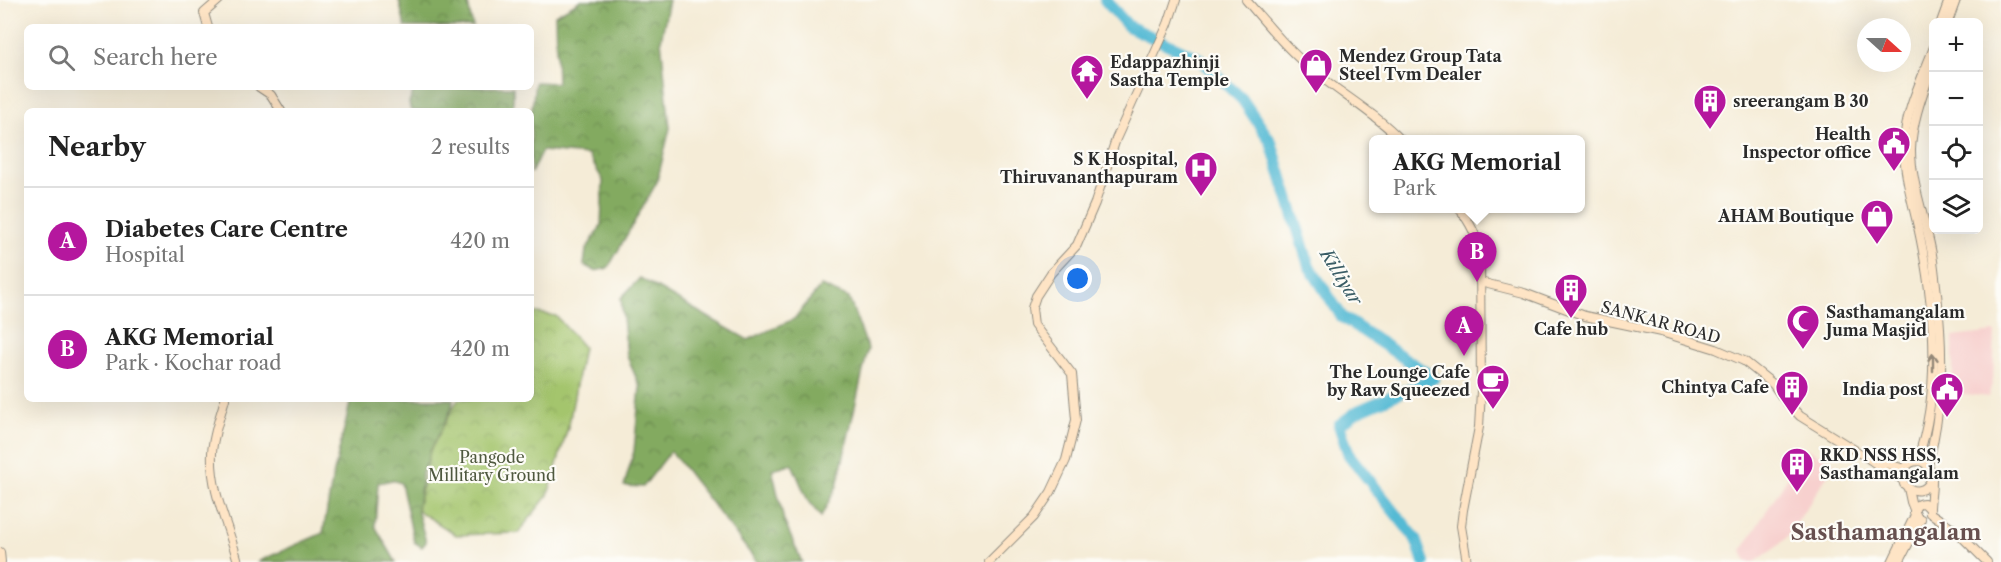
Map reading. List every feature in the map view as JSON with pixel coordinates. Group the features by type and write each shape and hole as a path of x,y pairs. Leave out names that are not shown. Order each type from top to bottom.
{"main road":[{"path":"207,24 204,14 219,0"},
{"path":"989,562 1034,517 1052,492 1066,460 1076,420 1072,374 1034,325 1032,308 1036,296 1051,273 1077,245 1095,203 1116,139 1165,31 1176,0"},
{"path":"1246,0 1295,55 1374,115 1396,135"},
{"path":"1942,18 1949,0"},
{"path":"1949,18 1956,0"},
{"path":"1917,461 1929,411 1933,372 1933,338 1925,260 1907,179 1904,146 1907,118 1929,60"},
{"path":"1917,515 1927,517 1930,511 1932,475 1928,466 1936,433 1943,366 1942,334 1931,250 1912,166 1911,149 1918,106 1930,72"},
{"path":"264,90 271,95 279,108"},
{"path":"1463,213 1472,225 1478,242 1480,282 1479,427 1461,526 1467,562"},
{"name":"SANKAR ROAD","path":"1480,282 1524,293 1585,316 1661,332 1735,357 1773,384 1800,416 1883,470 1902,479"},
{"path":"224,402 213,444 212,468 219,504 238,562"},
{"path":"1892,562 1917,515 1908,488 1902,479 1904,469 1908,464 1917,461 1928,466"},
{"path":"1874,462 1904,469"},
{"path":"1908,488 1922,490 1931,480"},
{"path":"1899,562 1917,515 1915,507 1924,503 1987,562"},
{"path":"0,552 1,562"}],"shaded area":[{"path":"1995,332 1993,380 1988,397 1951,392 1953,337"},
{"name":"RKD NSS HSS, Sasthamangalam","path":"1806,448 1835,464 1788,536 1755,562 1746,562 1742,550"}],"green space":[{"path":"399,0 467,0 472,24 404,24"},
{"path":"581,0 669,0 661,40 670,128 657,182 608,268 595,271 584,265 586,250 601,226 603,180 588,155 542,151 534,167 534,108 532,108 535,82 557,83 555,15"},
{"path":"414,90 513,90 513,108 410,108 409,103"},
{"path":"640,278 748,340 794,319 821,286 849,298 868,349 837,486 821,517 808,501 792,464 772,469 784,521 802,562 757,562 671,451 643,487 624,486 634,451 640,387 627,356 621,298"},
{"name":"Pangode Millitary Ground","path":"534,312 556,316 583,347 569,424 548,495 518,533 456,535 417,510 430,451 456,402 534,402"},
{"path":"350,402 453,402 422,473 418,513 426,542 422,547 414,542 401,483 392,480 378,483 375,526 396,562 257,562 323,533"}],"waterway":[{"name":"Killiyar","path":"1105,0 1128,26 1198,58 1242,99 1271,142 1309,266 1342,317 1434,378 1358,411 1339,425 1349,455 1416,539 1424,562"}],"place":[{"name":"Mendez Group Tata Steel Tvm Dealer","path":"1316,94"},
{"name":"Edappazhinji Sastha Temple","path":"1087,100"},
{"name":"sreerangam B 30","path":"1710,130"},
{"name":"Health Inspector office","path":"1894,172"},
{"name":"S K Hospital, Thiruvananthapuram","path":"1201,197"},
{"name":"AHAM Boutique","path":"1877,245"},
{"name":"AKG Memorial","path":"1477,282"},
{"name":"Cafe hub","path":"1571,319"},
{"name":"Sasthamangalam Juma Masjid","path":"1803,350"},
{"name":"Diabetes Care Centre","path":"1464,356"},
{"name":"The Lounge Cafe by Raw Squeezed","path":"1493,410"},
{"name":"Chintya Cafe","path":"1792,416"},
{"name":"India post","path":"1947,418"},
{"name":"RKD NSS HSS, Sasthamangalam","path":"1797,493"}],"district":[{"name":"Sasthamangalam","path":"1886,532"}]}
